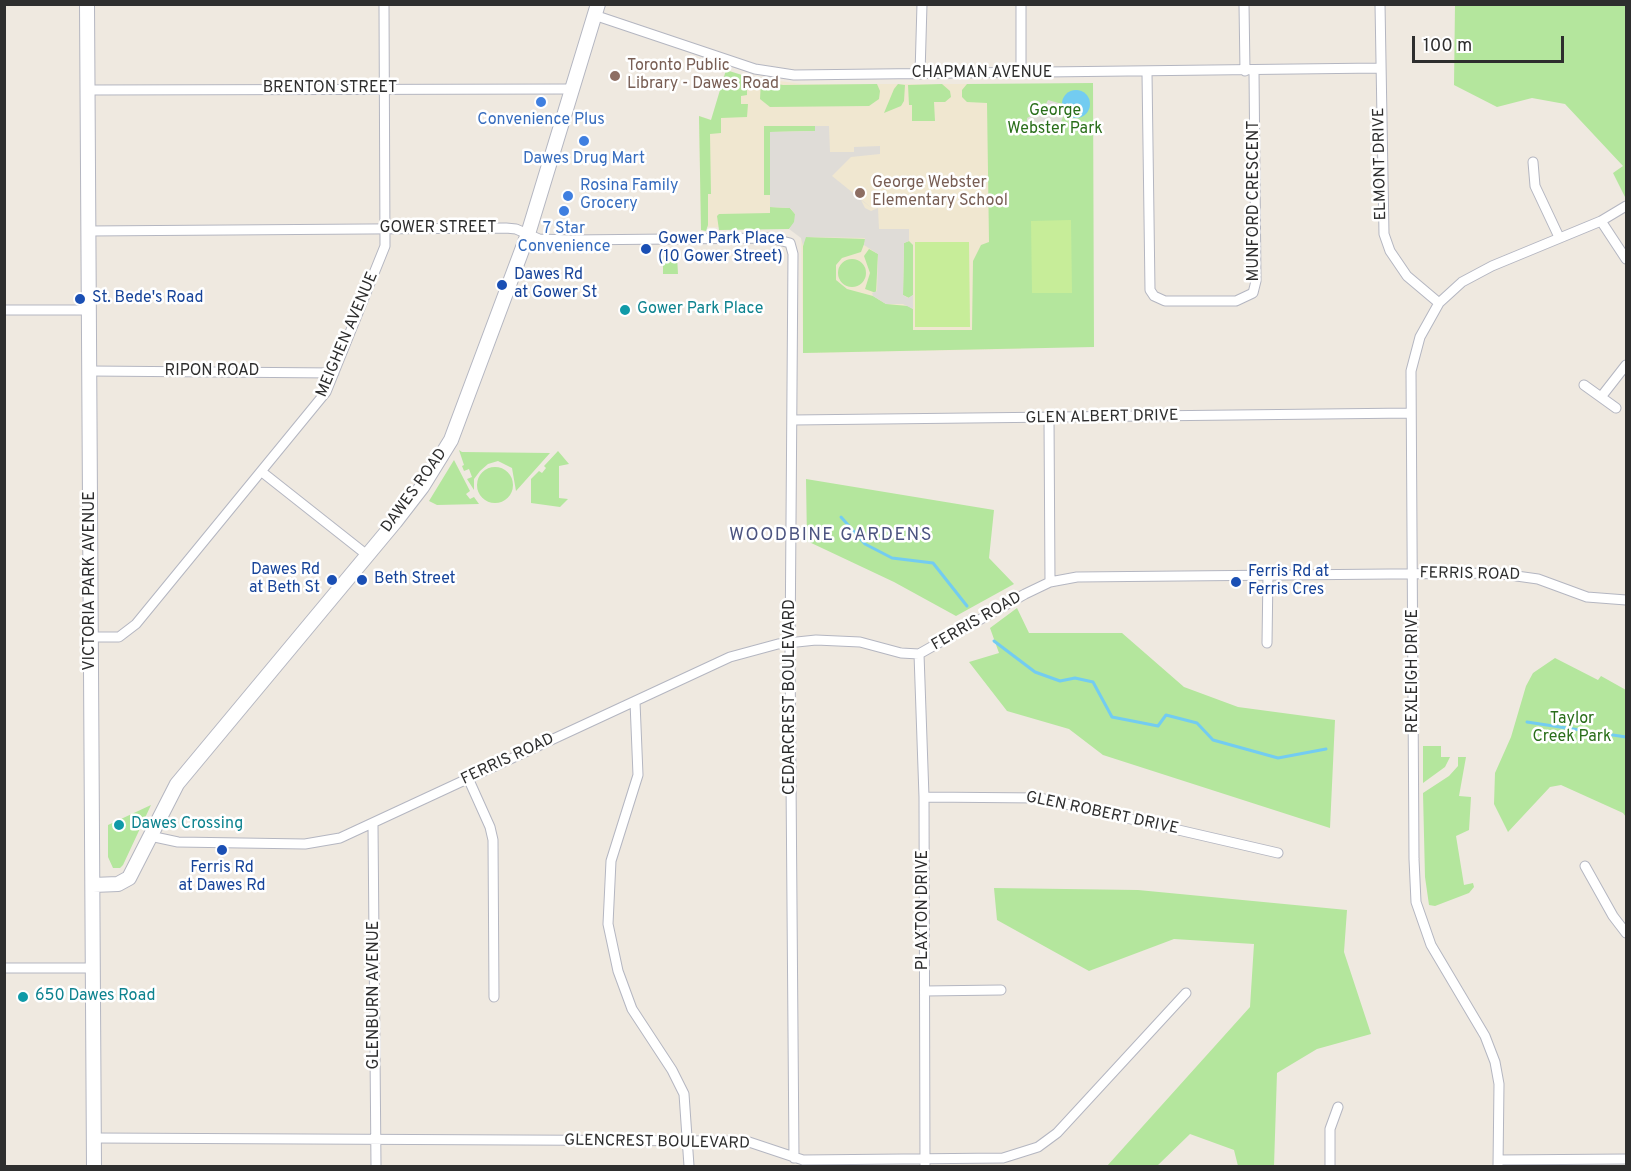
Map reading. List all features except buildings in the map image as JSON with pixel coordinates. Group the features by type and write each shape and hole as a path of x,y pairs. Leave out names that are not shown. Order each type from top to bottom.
{"main road":[{"name":"VICTORIA PARK AVENUE","path":"87,4 95,1163"},
{"name":"DAWES ROAD","path":"93,885 117,885 126,881 134,871 177,784 422,488 451,440 528,234 596,10"}],"street":[{"name":"MEIGHEN AVENUE","path":"91,638 119,637 136,624 321,401 334,373 385,246 384,4"},
{"path":"920,74 922,4"},
{"path":"1021,4 1022,74"},
{"path":"1244,4 1249,71"},
{"name":"ELMONT DRIVE","path":"1380,4 1379,69 1384,234 1390,251 1402,271 1438,303"},
{"name":"CHAPMAN AVENUE","path":"596,10 775,73 1022,74 1379,69"},
{"name":"MUNFORD CRESCENT","path":"1147,73 1150,290 1154,296 1165,301 1236,301 1253,293 1256,281 1249,71"},
{"name":"BRENTON STREET","path":"88,90 572,89"},
{"path":"1533,162 1535,186 1559,237"},
{"name":"REXLEIGH DRIVE","path":"1498,1163 1499,1084 1495,1062 1485,1036 1431,945 1416,902 1410,382 1416,348 1438,303 1470,277 1601,221 1626,206"},
{"path":"1601,221 1626,260"},
{"name":"GOWER STREET","path":"89,231 506,228 539,238 571,240 713,238 785,241"},
{"name":"CEDARCREST BOULEVARD","path":"785,241 793,248 790,642 794,1158"},
{"path":"4,310 89,310"},
{"path":"1601,397 1626,365"},
{"name":"RIPON ROAD","path":"90,371 334,373"},
{"path":"1584,385 1616,408"},
{"name":"GLEN ALBERT DRIVE","path":"793,420 1411,413"},
{"path":"1048,418 1050,582"},
{"path":"262,472 367,555"},
{"path":"1267,643 1268,574"},
{"name":"FERRIS ROAD","path":"150,836 177,842 305,844 340,838 373,825 468,778 730,657 790,642 843,640 919,654 1050,582 1077,577 1516,574 1538,579 1570,593 1626,600"},
{"name":"PLAXTON DRIVE","path":"919,654 924,797 925,1163"},
{"path":"635,702 638,775 611,861 608,924 618,970 632,1009 682,1089 689,1141 689,1167"},
{"path":"468,778 490,826 493,840 494,997"},
{"name":"GLEN ROBERT DRIVE","path":"924,797 1040,798 1278,853"},
{"name":"GLENBURN AVENUE","path":"373,825 376,1167"},
{"path":"1585,866 1613,916 1626,933"},
{"path":"4,968 94,968"},
{"path":"925,991 1001,990"},
{"name":"GLENCREST BOULEVARD","path":"95,1138 749,1142 794,1158 925,1163 1003,1158 1038,1147 1057,1132 1186,993"},
{"path":"1330,1167 1330,1129 1338,1107"},
{"path":"1498,1163 1626,1159"}],"shaded area":[{"name":"George Webster Elementary School","path":"729,74 802,84 998,84 1021,349 803,353 801,229 701,227 699,116 714,121"},
{"path":"1048,100 1062,104 1068,115 1063,117 1057,131 1039,123 1027,122 1027,118 1035,114 1032,106 1036,104 1044,108"},
{"path":"815,126 829,126 830,152 854,152 854,147 880,146 880,154 851,157 832,176 873,209 861,200 865,208 871,211 878,208 879,229 909,229 909,241 904,243 903,295 908,298 913,295 913,309 903,304 886,304 873,296 872,293 877,291 878,254 864,245 865,238 806,237 803,246 801,238 789,229 794,222 795,214 790,208 770,207 770,132 815,131"}],"green space":[{"path":"1455,5 1626,5 1626,199 1613,173 1623,166 1565,104 1532,98 1497,107 1454,85"},
{"path":"726,70 742,75 747,84 747,95 741,96 741,104 748,104 747,117 721,118 721,133 710,134 711,194 708,194 706,231 701,230 699,116 711,120"},
{"path":"761,81 783,85 877,84 880,91 879,99 869,106 770,107 760,99"},
{"name":"George Webster Park","path":"1093,83 1094,347 803,353 803,246 805,237 866,239 861,252 842,258 836,265 836,280 847,289 873,296 886,304 908,306 913,309 913,330 972,330 973,261 981,245 989,242 987,103 967,102 962,97 962,90 967,84"},
{"path":"898,84 905,85 904,101 901,106 884,113 894,89"},
{"path":"942,84 950,91 951,97 945,102 934,102 935,121 912,121 908,85"},
{"path":"764,126 815,126 815,131 770,132 770,195 764,195"},
{"path":"770,207 790,208 795,214 795,222 789,229 719,230 717,216 719,214 770,213"},
{"path":"1071,220 1072,293 1032,293 1031,221"},
{"path":"909,241 913,245 913,295 909,298 903,295 904,243"},
{"path":"915,242 969,242 970,327 915,327"},
{"path":"869,249 878,254 876,293 865,289 870,273 864,256"},
{"path":"663,256 677,256 678,274 663,274"},
{"path":"852,259 862,263 866,273 862,283 852,287 842,283 838,273 842,263"},
{"path":"459,450 462,452 550,453 516,491 512,468 498,461 488,464 480,471 474,479 474,490 467,479 472,477 469,469 464,471 462,466 464,465"},
{"path":"558,451 569,464 559,466 559,498 568,499 560,507 531,503 531,479 539,471 542,473 546,468 544,466"},
{"path":"454,460 470,491 466,494 470,499 474,497 479,504 437,505 429,501"},
{"path":"495,467 508,472 513,485 508,498 495,503 482,498 477,485 482,472"},
{"path":"806,479 994,510 989,558 1014,584 956,616 894,582 807,541"},
{"path":"1017,608 1029,633 1122,633 1184,687 1238,707 1335,720 1330,828 1103,755 1069,729 1007,711 969,662 999,653 990,628"},
{"name":"Taylor Creek Park","path":"1555,658 1598,680 1601,676 1626,690 1626,817 1623,813 1561,785 1550,787 1508,832 1494,804 1495,773 1511,737 1526,686 1533,673"},
{"path":"1423,746 1441,746 1441,757 1450,757 1445,767 1423,783"},
{"path":"1458,757 1466,757 1459,796 1471,797 1469,830 1456,836 1464,885 1473,883 1474,887 1469,893 1435,906 1429,905 1425,877 1423,793 1449,776 1458,766"},
{"path":"151,805 123,865 120,868 113,868 108,857 108,825"},
{"path":"994,888 1138,890 1347,910 1344,952 1371,1034 1317,1049 1277,1073 1274,1166 1238,1166 1234,1150 1190,1134 1157,1166 1107,1166 1250,1007 1254,944 1174,939 1089,971 997,920"}],"water":[{"path":"1076,90 1086,94 1090,104 1086,114 1076,118 1066,114 1062,104 1066,94"}],"waterway":[{"path":"841,517 865,544 892,558 933,563 967,606"},
{"path":"994,641 1035,672 1060,681 1075,678 1093,682 1112,717 1158,726 1166,715 1197,723 1213,740 1278,758 1326,749"},
{"path":"1527,722 1626,737"}],"place":[{"name":"Toronto Public Library - Dawes Road","path":"615,76"},
{"name":"Convenience Plus","path":"541,102"},
{"name":"Dawes Drug Mart","path":"584,141"},
{"name":"George Webster Elementary School","path":"860,193"},
{"name":"Rosina Family Grocery","path":"568,196"},
{"name":"7 Star Convenience","path":"564,211"},
{"name":"Gower Park Place (10 Gower Street)","path":"646,249"},
{"name":"Dawes Rd at Gower St","path":"502,285"},
{"name":"St. Bede's Road","path":"80,299"},
{"name":"Gower Park Place","path":"625,310"},
{"name":"Dawes Rd at Beth St","path":"332,580"},
{"name":"Beth Street","path":"362,580"},
{"name":"Ferris Rd at Ferris Cres","path":"1236,582"},
{"name":"Dawes Crossing","path":"119,825"},
{"name":"Ferris Rd at Dawes Rd","path":"222,850"},
{"name":"650 Dawes Road","path":"23,997"}],"district":[{"name":"WOODBINE GARDENS","path":"831,536"}]}
